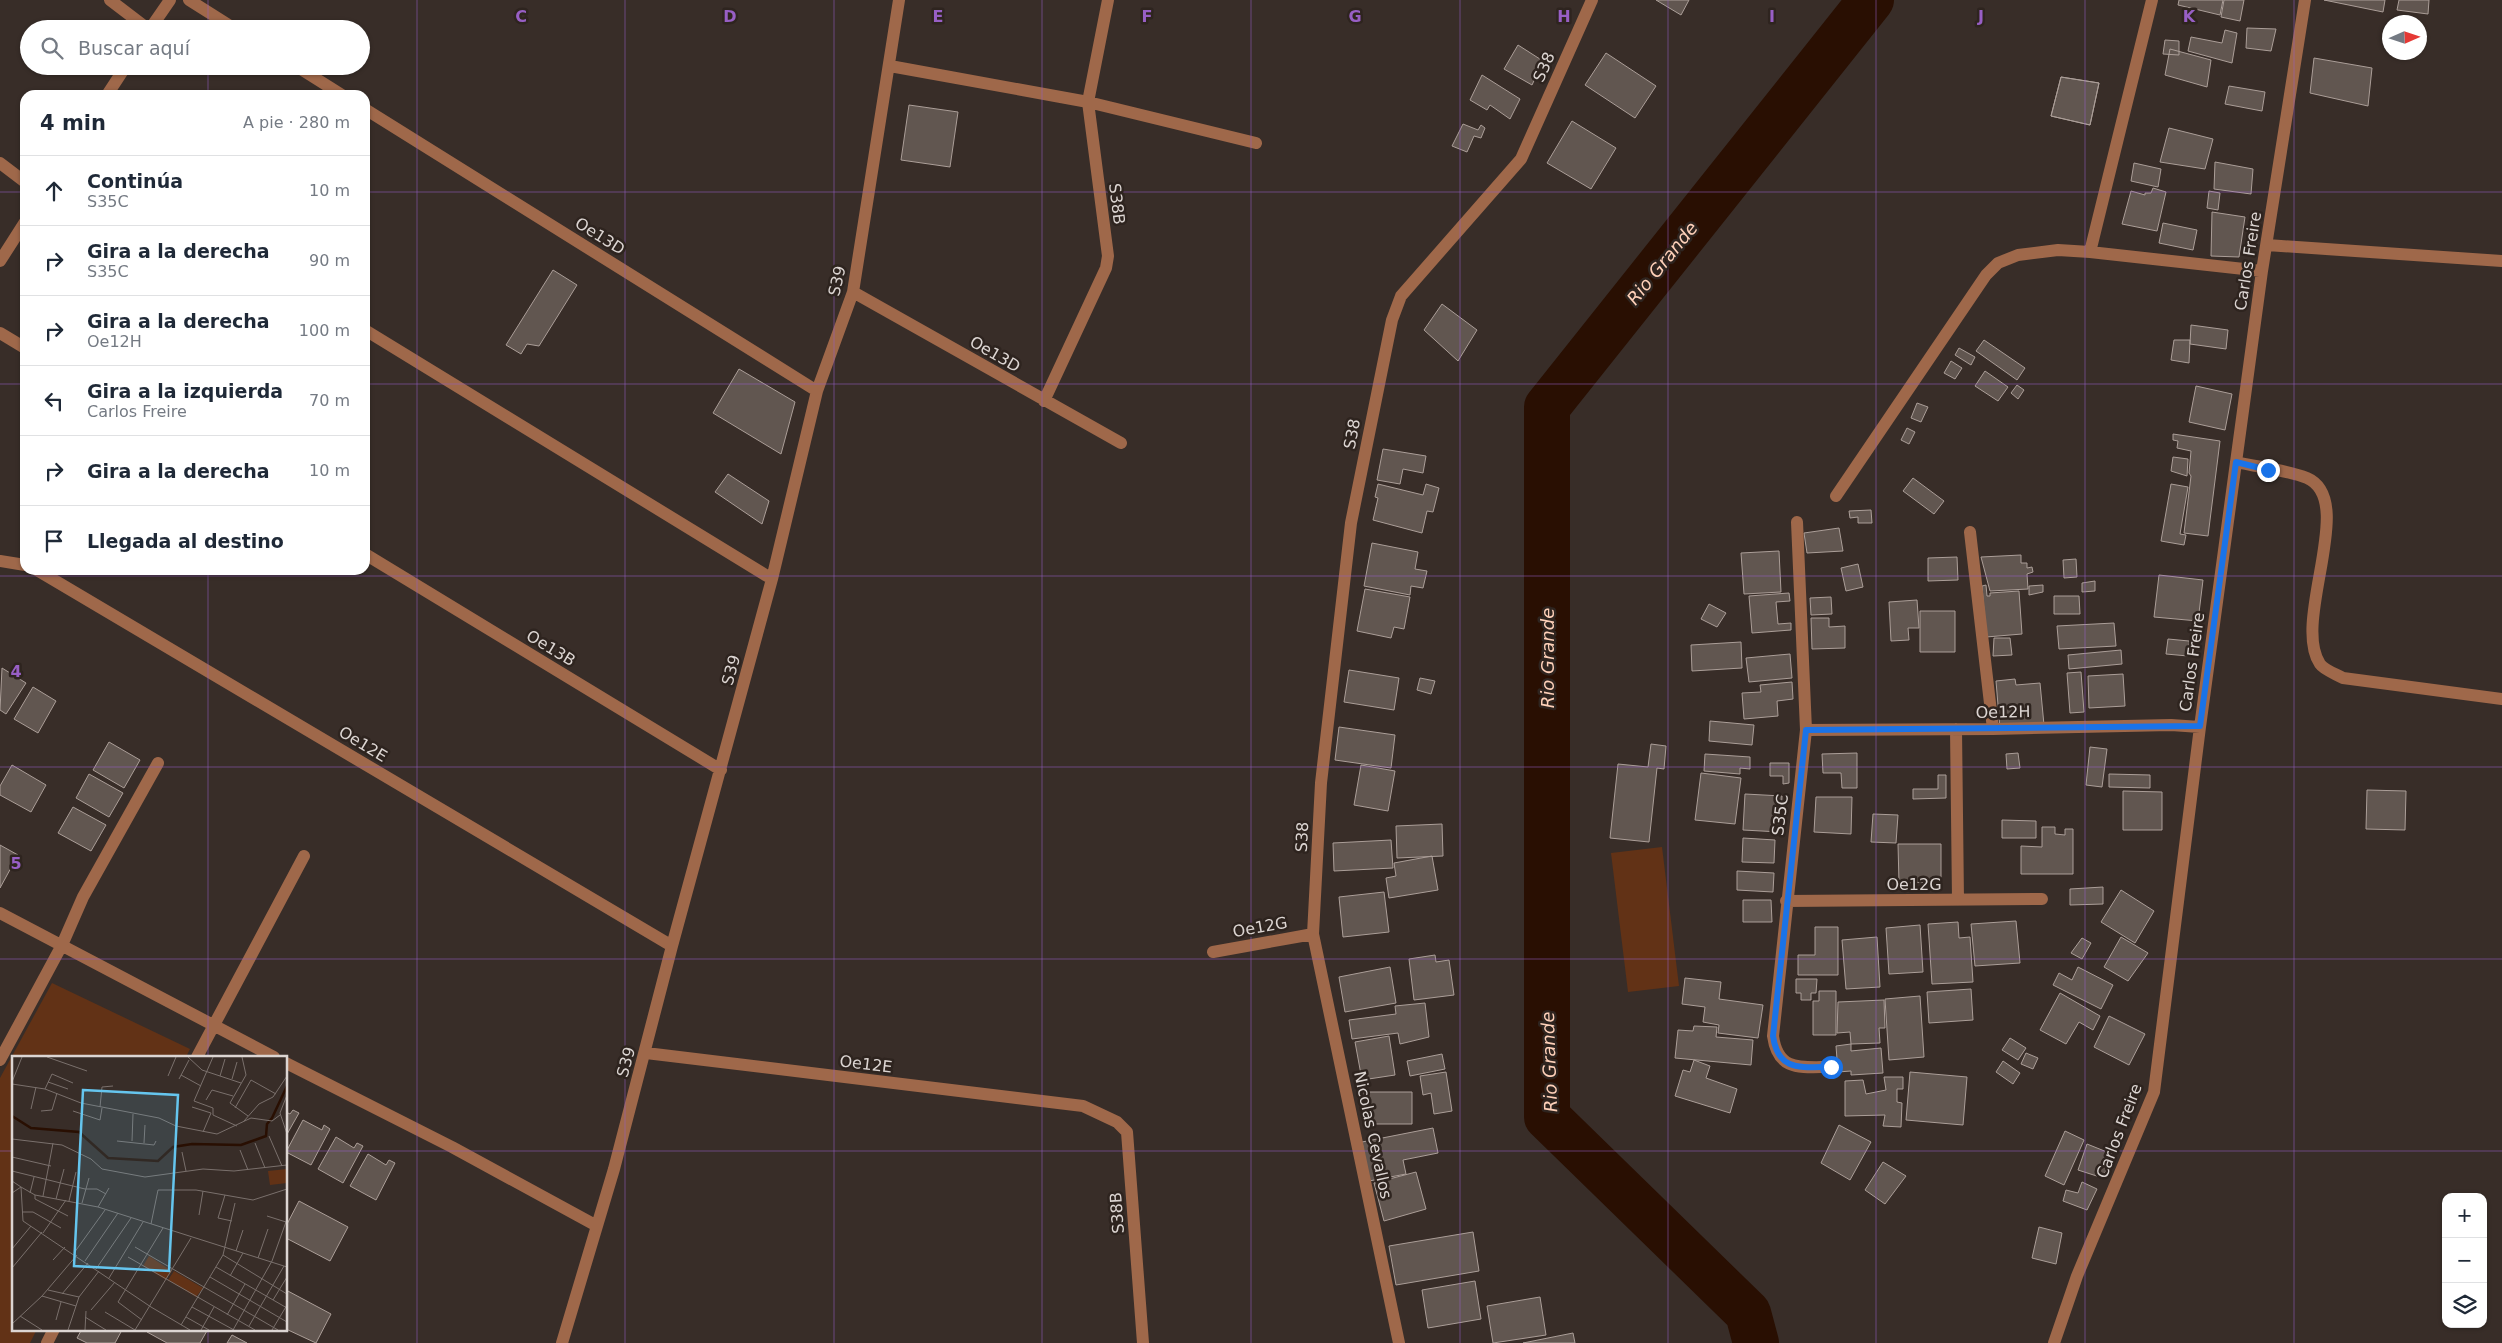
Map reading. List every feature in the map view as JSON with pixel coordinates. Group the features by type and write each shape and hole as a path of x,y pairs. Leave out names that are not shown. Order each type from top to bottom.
{"street":[{"path":"110,0 137,20"},
{"path":"156,20 170,0"},
{"path":"189,0 221,20"},
{"name":"S39","path":"562,1343 646,1053 672,946 772,579 817,391 852,292 900,0"},
{"name":"S38B","path":"1044,400 1106,268 1108,256 1088,102 1108,0"},
{"name":"S38","path":"1313,934 1322,782 1351,523 1392,320 1402,296 1521,159 1592,0"},
{"path":"2090,252 2152,0"},
{"name":"Carlos Freire","path":"2054,1343 2077,1276 2154,1092 2200,726 2262,271 2305,0"},
{"path":"890,66 1088,102 1256,143"},
{"path":"110,90 120,75"},
{"path":"310,75 334,90"},
{"name":"Oe13D","path":"370,113 817,391"},
{"path":"0,163 20,178"},
{"path":"0,261 20,230"},
{"path":"2267,246 2502,261"},
{"path":"1836,496 1986,274 1998,264 2018,255 2058,250 2262,271"},
{"name":"Oe13D","path":"852,292 1121,443"},
{"path":"0,332 20,345"},
{"path":"370,333 772,579"},
{"path":"2236,462 2308,479 2322,494 2328,515 2312,618 2312,648 2321,666 2342,678 2502,699"},
{"name":"S35C","path":"1797,522 1806,730 1786,900 1773,1036 1775,1050 1788,1064 1801,1067 1831,1067"},
{"path":"1970,532 1993,729"},
{"name":"Oe13B","path":"370,557 721,770"},
{"path":"0,561 20,564"},
{"name":"Oe12E","path":"45,575 672,946"},
{"name":"Oe12H","path":"1806,730 2200,726"},
{"path":"1956,729 1958,900"},
{"path":"0,1060 62,945 83,897 158,763"},
{"path":"199,1056 304,856"},
{"name":"Oe12G","path":"1786,900 2042,899"},
{"path":"0,913 272,1056"},
{"name":"Oe12G","path":"1213,952 1313,934"},
{"name":"Nicolas Cevallos","path":"1313,934 1399,1343"},
{"name":"Oe12E","path":"646,1053 1083,1106"},
{"path":"288,1064 452,1147 597,1226"},
{"name":"S38B","path":"1083,1106 1117,1122 1128,1132 1143,1343"},
{"path":"47,1343 54,1330"}],"shaded area":[{"path":"1662,847 1679,986 1628,992 1611,853"},
{"path":"52,983 190,1049 186,1056 12,1056"},
{"path":"12,1056 12,1330 36,1330 30,1343 0,1343 0,1078"}],"building":[{"path":"1656,0 1689,0 1681,15"},
{"path":"2179,0 2223,0 2220,15 2178,5"},
{"path":"2224,0 2244,0 2240,21 2221,17"},
{"path":"2324,0 2385,0 2383,12"},
{"path":"2399,0 2429,0 2428,14 2397,10"},
{"path":"2247,28 2276,29 2271,51 2246,48"},
{"path":"2225,30 2237,33 2232,63 2188,51 2191,37 2222,43"},
{"path":"2165,40 2179,41 2179,55 2163,54"},
{"path":"1518,45 1543,61 1532,85 1504,69"},
{"path":"2170,49 2211,60 2207,87 2165,75"},
{"path":"1606,53 1656,86 1635,118 1585,85"},
{"path":"2314,58 2372,68 2368,106 2310,93"},
{"path":"1482,75 1520,99 1510,119 1490,105 1487,110 1470,100"},
{"path":"2061,77 2099,83 2090,125 2051,116"},
{"path":"2061,77 2099,83 2090,125 2051,116"},
{"path":"2229,86 2265,92 2262,111 2225,104"},
{"path":"909,105 958,112 950,167 901,160"},
{"path":"1572,121 1616,148 1591,189 1547,163"},
{"path":"1463,124 1478,130 1481,125 1485,128 1481,138 1474,136 1467,152 1452,146"},
{"path":"2169,128 2213,139 2205,169 2160,162"},
{"path":"2215,162 2253,169 2251,194 2214,189"},
{"path":"2134,163 2161,169 2158,187 2131,181"},
{"path":"2153,188 2166,192 2157,231 2122,224 2131,191 2145,195 2145,193 2151,193"},
{"path":"2209,191 2220,193 2218,210 2207,208"},
{"path":"2212,212 2245,217 2239,257 2211,256"},
{"path":"2163,223 2197,230 2193,250 2159,243"},
{"path":"553,270 577,285 539,346 527,344 521,354 506,345"},
{"path":"1442,304 1477,330 1458,361 1424,330"},
{"path":"2191,325 2228,330 2226,349 2190,344"},
{"path":"1984,340 2025,368 2017,380 1976,351"},
{"path":"2174,340 2190,340 2189,363 2171,360"},
{"path":"1959,348 1975,357 1971,365 1955,355"},
{"path":"1951,361 1962,368 1955,379 1944,373"},
{"path":"739,369 795,402 781,454 713,413"},
{"path":"1985,371 2008,387 1998,401 1975,386"},
{"path":"2017,385 2024,390 2018,399 2011,393"},
{"path":"2196,386 2232,394 2225,430 2189,422"},
{"path":"1917,403 1928,407 1921,422 1911,418"},
{"path":"1907,428 1915,432 1909,444 1901,440"},
{"path":"2173,434 2220,441 2208,536 2184,533 2191,476 2189,473 2191,451 2177,448 2178,441 2173,440"},
{"path":"1383,449 1426,456 1423,473 1403,469 1400,484 1377,480"},
{"path":"2173,457 2188,459 2187,476 2171,471"},
{"path":"728,474 769,501 762,524 715,492"},
{"path":"1913,478 1944,501 1934,514 1903,491"},
{"path":"1378,484 1423,495 1426,484 1439,488 1433,512 1427,511 1422,533 1373,520 1378,498 1375,497"},
{"path":"2171,484 2188,487 2180,534 2186,535 2184,545 2161,541"},
{"path":"1871,510 1872,523 1858,523 1858,517 1850,518 1849,511"},
{"path":"1839,528 1843,551 1807,553 1804,533"},
{"path":"1372,543 1418,552 1415,569 1427,571 1423,588 1411,586 1410,595 1364,586"},
{"path":"1779,551 1781,592 1744,594 1741,553"},
{"path":"2021,555 2021,563 2027,563 2027,568 2032,567 2033,572 2027,574 2028,589 1990,591 1981,557"},
{"path":"1957,557 1958,580 1928,581 1928,558"},
{"path":"2076,559 2077,577 2064,578 2063,560"},
{"path":"1858,564 1863,587 1846,591 1841,568"},
{"path":"2159,575 2203,580 2198,621 2154,617"},
{"path":"2095,581 2095,591 2082,592 2082,583"},
{"path":"1986,585 1987,596 1990,596 1990,593 2019,591 2022,634 1986,637 1982,586"},
{"path":"2043,585 2043,592 2029,595 2029,586"},
{"path":"1365,589 1410,597 1404,629 1394,627 1391,638 1357,631"},
{"path":"1789,593 1790,601 1776,602 1778,624 1791,623 1791,630 1752,633 1749,596"},
{"path":"2054,596 2079,596 2080,614 2054,614"},
{"path":"1831,597 1832,614 1811,615 1810,598"},
{"path":"1917,600 1919,628 1908,628 1909,640 1891,641 1889,602"},
{"path":"1709,604 1726,613 1717,627 1701,619"},
{"path":"1920,611 1955,611 1955,652 1920,652"},
{"path":"1811,618 1829,618 1829,627 1845,626 1845,648 1812,649"},
{"path":"2114,623 2116,646 2059,649 2057,626"},
{"path":"1994,638 2010,638 2012,655 1993,656"},
{"path":"2168,639 2189,641 2188,656 2166,654"},
{"path":"1741,642 1742,668 1692,671 1691,645"},
{"path":"2121,650 2122,664 2069,669 2068,655"},
{"path":"1790,654 1792,678 1749,682 1746,658"},
{"path":"2,668 26,683 6,714 0,710"},
{"path":"1349,670 1399,678 1394,710 1344,702"},
{"path":"2081,672 2084,712 2070,713 2067,673"},
{"path":"2123,674 2125,706 2089,708 2088,676"},
{"path":"1420,678 1435,681 1431,694 1417,690"},
{"path":"2015,679 2016,685 2040,683 2044,725 2000,729 1996,681"},
{"path":"1792,682 1793,699 1777,701 1778,716 1744,719 1742,693 1761,692 1760,685"},
{"path":"33,687 56,701 38,733 14,719"},
{"path":"1710,721 1754,725 1752,745 1709,741"},
{"path":"1339,727 1395,735 1391,768 1335,760"},
{"path":"109,742 140,760 124,788 93,770"},
{"path":"1651,744 1666,746 1664,769 1657,768 1649,842 1610,838 1618,764 1648,767"},
{"path":"2090,747 2107,749 2102,787 2086,785"},
{"path":"1857,753 1857,788 1842,788 1841,773 1823,773 1822,754"},
{"path":"2018,753 2020,768 2007,769 2006,754"},
{"path":"1705,754 1750,757 1750,769 1740,768 1740,774 1704,771"},
{"path":"1770,763 1789,763 1789,783 1783,784 1783,776 1770,776"},
{"path":"12,765 46,785 31,812 0,795 0,786"},
{"path":"1361,765 1395,771 1388,811 1354,805"},
{"path":"1701,773 1741,778 1735,824 1695,820"},
{"path":"89,774 123,793 109,817 76,798"},
{"path":"2109,774 2150,775 2150,788 2109,787"},
{"path":"1938,775 1946,775 1946,798 1913,799 1913,789 1938,789"},
{"path":"2367,790 2406,791 2405,830 2366,829"},
{"path":"2123,791 2162,792 2162,830 2123,830"},
{"path":"1745,794 1782,796 1780,832 1743,830"},
{"path":"1816,797 1852,797 1851,834 1814,832"},
{"path":"73,807 106,825 91,851 58,833"},
{"path":"1873,814 1898,815 1896,843 1871,842"},
{"path":"2002,820 2036,821 2036,838 2002,838"},
{"path":"1442,824 1443,856 1397,858 1396,826"},
{"path":"2042,827 2055,827 2055,834 2065,835 2065,829 2073,829 2073,874 2021,874 2021,846 2042,847"},
{"path":"1743,838 1775,840 1774,863 1742,862"},
{"path":"1391,840 1393,868 1334,871 1333,843"},
{"path":"1898,844 1941,844 1941,882 1899,883"},
{"path":"0,845 18,855 0,888"},
{"path":"1432,856 1438,890 1389,898 1386,878 1396,876 1394,863"},
{"path":"1737,871 1774,873 1773,892 1737,890"},
{"path":"2103,887 2103,904 2070,905 2070,889"},
{"path":"2121,890 2154,911 2135,943 2101,922"},
{"path":"1384,892 1389,932 1343,937 1339,897"},
{"path":"1743,900 1771,900 1772,922 1743,922"},
{"path":"2016,921 2020,963 1975,966 1971,924"},
{"path":"1958,922 1959,938 1970,937 1973,982 1932,984 1928,924"},
{"path":"1920,925 1923,972 1889,974 1886,928"},
{"path":"1815,927 1838,927 1838,975 1798,975 1798,955 1815,955"},
{"path":"1877,937 1880,987 1846,989 1842,940"},
{"path":"2121,937 2148,953 2128,981 2104,967"},
{"path":"2082,938 2091,943 2082,959 2071,953"},
{"path":"1435,955 1436,962 1449,960 1454,995 1414,1000 1409,959"},
{"path":"1390,967 1396,1003 1345,1012 1339,977"},
{"path":"2078,967 2113,985 2101,1009 2053,985 2059,973 2072,980"},
{"path":"1685,978 1721,982 1719,999 1763,1005 1758,1038 1718,1033 1719,1025 1703,1022 1705,1007 1682,1004"},
{"path":"1796,979 1817,979 1816,993 1811,993 1811,1000 1801,1000 1801,993 1796,993"},
{"path":"1971,989 1973,1020 1929,1023 1927,992"},
{"path":"1819,991 1836,991 1836,1035 1813,1035 1813,1001 1819,1001"},
{"path":"2060,993 2100,1016 2093,1030 2079,1022 2066,1044 2040,1030"},
{"path":"1920,996 1924,1057 1889,1060 1885,999"},
{"path":"1884,1000 1885,1028 1879,1028 1880,1043 1851,1044 1850,1032 1837,1033 1838,1002"},
{"path":"1425,1003 1429,1037 1400,1044 1398,1033 1352,1039 1349,1020 1396,1014 1395,1006"},
{"path":"2109,1016 2145,1034 2129,1065 2094,1047"},
{"path":"1694,1026 1717,1027 1716,1037 1753,1040 1751,1065 1675,1058 1678,1030 1693,1031"},
{"path":"1389,1036 1395,1075 1362,1080 1355,1042"},
{"path":"2010,1038 2026,1048 2018,1060 2002,1050"},
{"path":"1851,1044 1851,1051 1881,1048 1883,1073 1851,1075 1851,1071 1838,1072 1836,1046"},
{"path":"2026,1053 2038,1058 2033,1069 2021,1064"},
{"path":"1442,1054 1445,1069 1410,1076 1407,1061"},
{"path":"1694,1060 1710,1066 1706,1078 1737,1089 1730,1113 1675,1096 1683,1070 1690,1072"},
{"path":"2003,1061 2020,1073 2013,1084 1996,1072"},
{"path":"1446,1072 1452,1111 1434,1114 1431,1093 1423,1095 1420,1076"},
{"path":"1910,1072 1967,1077 1963,1125 1906,1120"},
{"path":"1884,1077 1903,1077 1903,1089 1897,1089 1897,1102 1902,1103 1901,1127 1883,1126 1885,1115 1845,1116 1845,1081 1863,1080 1866,1094 1886,1090"},
{"path":"1364,1092 1412,1092 1412,1124 1365,1124"},
{"path":"293,1110 299,1113 288,1132 288,1113 290,1114"},
{"path":"303,1120 322,1130 324,1125 330,1129 311,1165 288,1153 288,1148"},
{"path":"1839,1125 1871,1142 1850,1180 1821,1163"},
{"path":"1433,1128 1438,1153 1403,1160 1406,1174 1369,1181 1362,1142"},
{"path":"2065,1131 2084,1140 2064,1185 2045,1176"},
{"path":"336,1137 354,1148 357,1143 363,1146 343,1183 318,1169"},
{"path":"2087,1144 2112,1154 2103,1178 2078,1170"},
{"path":"368,1154 386,1165 389,1160 395,1163 376,1200 350,1186"},
{"path":"1883,1162 1906,1176 1885,1204 1865,1190"},
{"path":"1416,1172 1426,1209 1384,1221 1374,1183"},
{"path":"2082,1182 2097,1189 2087,1210 2063,1201 2066,1190 2078,1193"},
{"path":"299,1201 348,1227 330,1261 288,1239 288,1222"},
{"path":"2039,1227 2062,1233 2056,1264 2032,1258"},
{"path":"1473,1232 1479,1271 1396,1285 1389,1246"},
{"path":"1475,1281 1481,1319 1428,1328 1422,1290"},
{"path":"288,1291 331,1314 316,1343 288,1330"},
{"path":"1540,1297 1546,1335 1493,1343 1487,1306"},
{"path":"81,1330 122,1330 115,1343 87,1343 77,1338"},
{"path":"148,1330 207,1330 200,1343 167,1343 147,1332"},
{"path":"1573,1333 1575,1343 1523,1343"},
{"path":"232,1335 247,1343 227,1343"}],"waterway":[{"name":"Rio Grande","path":"1756,1343 1748,1313 1547,1117 1547,407 1871,0"}],"route":[{"path":"1831,1067 1801,1067 1788,1064 1780,1058 1775,1050 1773,1036 1786,900 1806,730 2200,726 2236,462 2268,470"}]}
